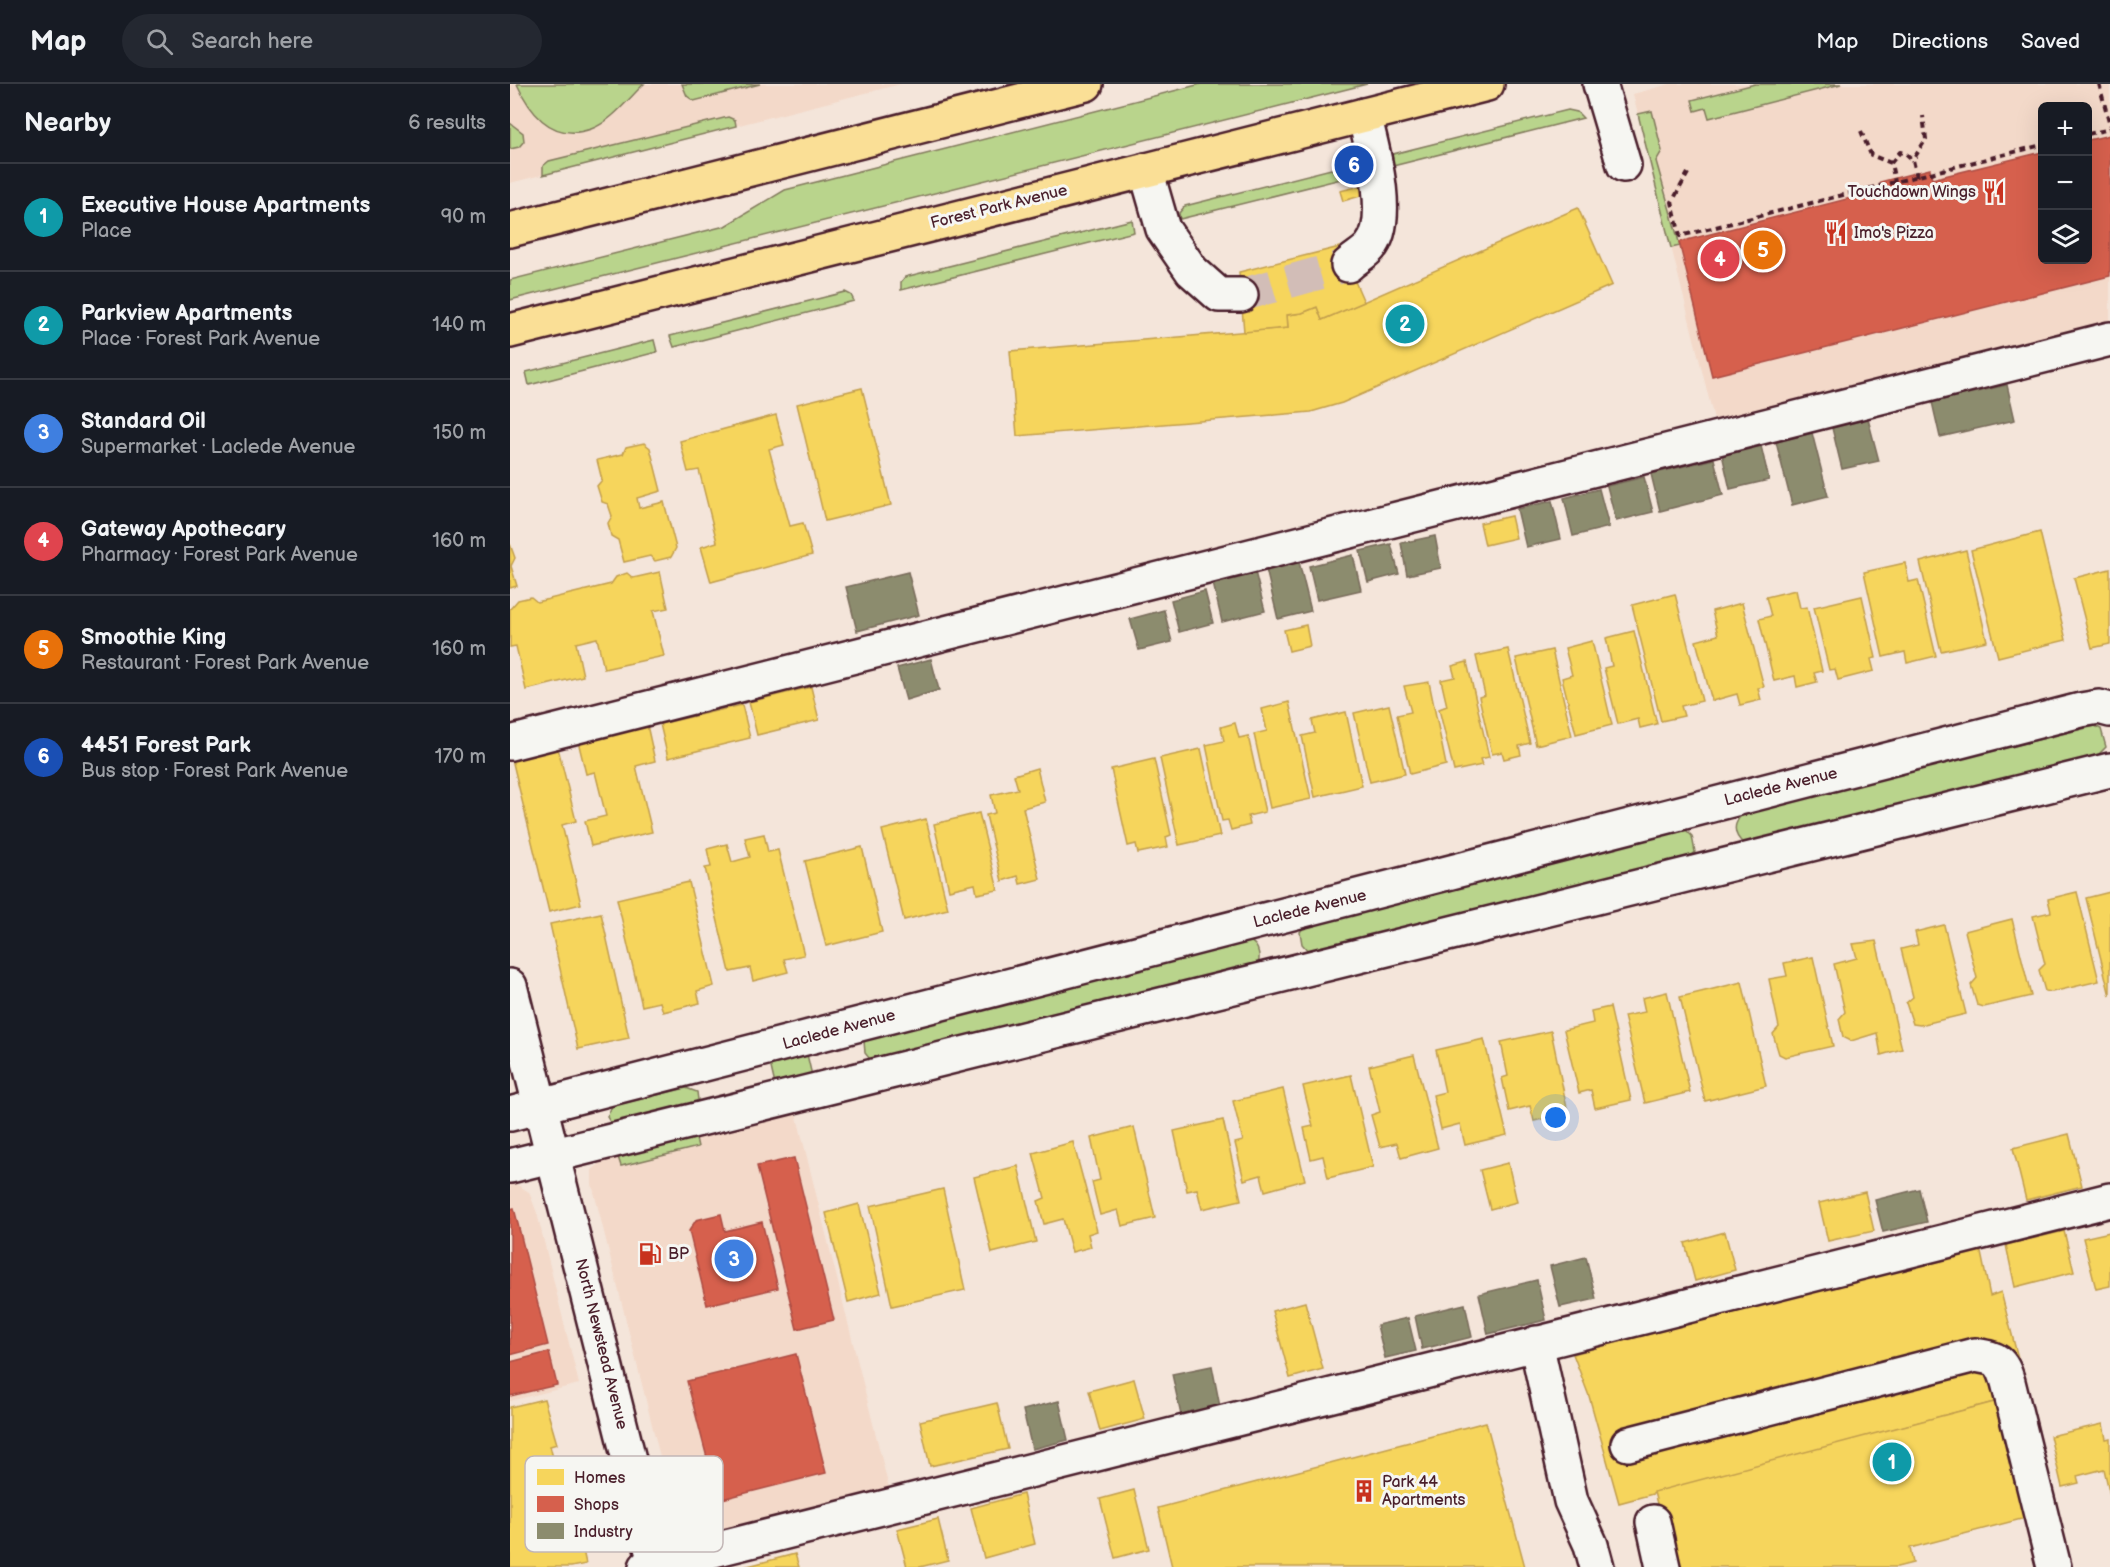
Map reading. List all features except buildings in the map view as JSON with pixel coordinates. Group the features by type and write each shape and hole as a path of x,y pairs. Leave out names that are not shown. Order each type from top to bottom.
{"main road":[{"path":"510,230 1086,84"},
{"name":"Forest Park Avenue","path":"510,331 1487,84"}],"street":[{"path":"1600,84 1624,165"},
{"path":"1348,265 1371,246 1379,225 1378,175 1364,115"},
{"path":"1146,170 1163,229 1192,271 1219,295 1241,296"},
{"path":"510,743 2110,339"},
{"name":"Laclede Avenue","path":"510,1114 2081,710 2099,707 2110,710"},
{"path":"510,1166 2110,770"},
{"name":"North Newstead Avenue","path":"510,986 542,1106 626,1456"},
{"path":"723,1548 2110,1200"},
{"path":"1536,1343 1571,1501 1597,1567"},
{"path":"1628,1444 1975,1355 1996,1359 2004,1366 2054,1567"},
{"path":"1653,1522 1663,1567"},
{"path":"652,1566 707,1552"}],"path":[{"path":"2092,133 2110,127 2099,84"},
{"path":"1913,160 1926,139 1923,116"},
{"path":"1861,131 1871,155 1891,163"},
{"path":"1688,174 1672,202 1680,236 2038,146"},
{"path":"1891,163 1900,152 1910,155 1917,177"},
{"path":"1891,163 1895,182"}],"shaded area":[{"path":"510,84 901,84 510,183"},
{"path":"1670,84 2110,84 2110,324 1715,423 1633,94"},
{"path":"796,1113 890,1492 723,1531 723,1456 660,1456 592,1184 592,1170 603,1161"},
{"path":"516,1184 529,1192 537,1213 579,1384 510,1401 510,1185"}],"green space":[{"path":"517,84 644,84 598,126 577,132 565,132 545,123 537,115 529,106"},
{"path":"682,84 760,84 694,101 687,96"},
{"path":"1201,84 1367,84 510,300 510,280 725,226 785,190"},
{"path":"1755,84 1841,84 1709,118 1706,108 1695,111 1692,100"},
{"path":"1568,110 1577,112 1583,118 1389,167 1389,160 1393,154"},
{"path":"1652,111 1662,151 1656,161 1680,246 1671,248 1638,114"},
{"path":"728,117 735,120 736,126 543,175 543,166 549,161"},
{"path":"510,123 523,133 524,141 519,147 510,149"},
{"path":"1331,169 1338,172 1341,179 1180,219 1179,213 1185,206"},
{"path":"1132,220 1134,232 901,290 901,282 905,277"},
{"path":"845,292 851,295 854,301 674,347 670,336"},
{"path":"654,340 657,352 529,385 526,372"},
{"path":"2095,726 2101,729 2106,747 2094,759 1754,844 1744,844 1735,829 1741,816 1751,810"},
{"path":"1685,829 1692,836 1695,852 1691,858 1309,952 1302,944 1300,932 1306,925"},
{"path":"1244,939 1255,945 1259,957 1258,966 873,1063 865,1053 864,1041 871,1033"},
{"path":"806,1050 813,1080 776,1089 769,1059"},
{"path":"686,1088 697,1092 698,1100 695,1104 616,1124 610,1122 607,1117 612,1106"},
{"path":"696,1138 698,1147 621,1166 618,1157"}],"tunnel":[{"path":"1241,295 1348,265"}],"place":[{"name":"4451 Forest Park","path":"1354,165"},
{"name":"Touchdown Wings","path":"1994,192"},
{"name":"Imo's Pizza","path":"1836,233"},
{"name":"Smoothie King","path":"1763,250"},
{"name":"Gateway Apothecary","path":"1720,259"},
{"name":"Parkview Apartments","path":"1405,324"},
{"name":"BP","path":"650,1254"},
{"name":"Standard Oil","path":"734,1259"},
{"name":"Executive House Apartments","path":"1892,1462"},
{"name":"Park 44 Apartments","path":"1364,1491"}]}
